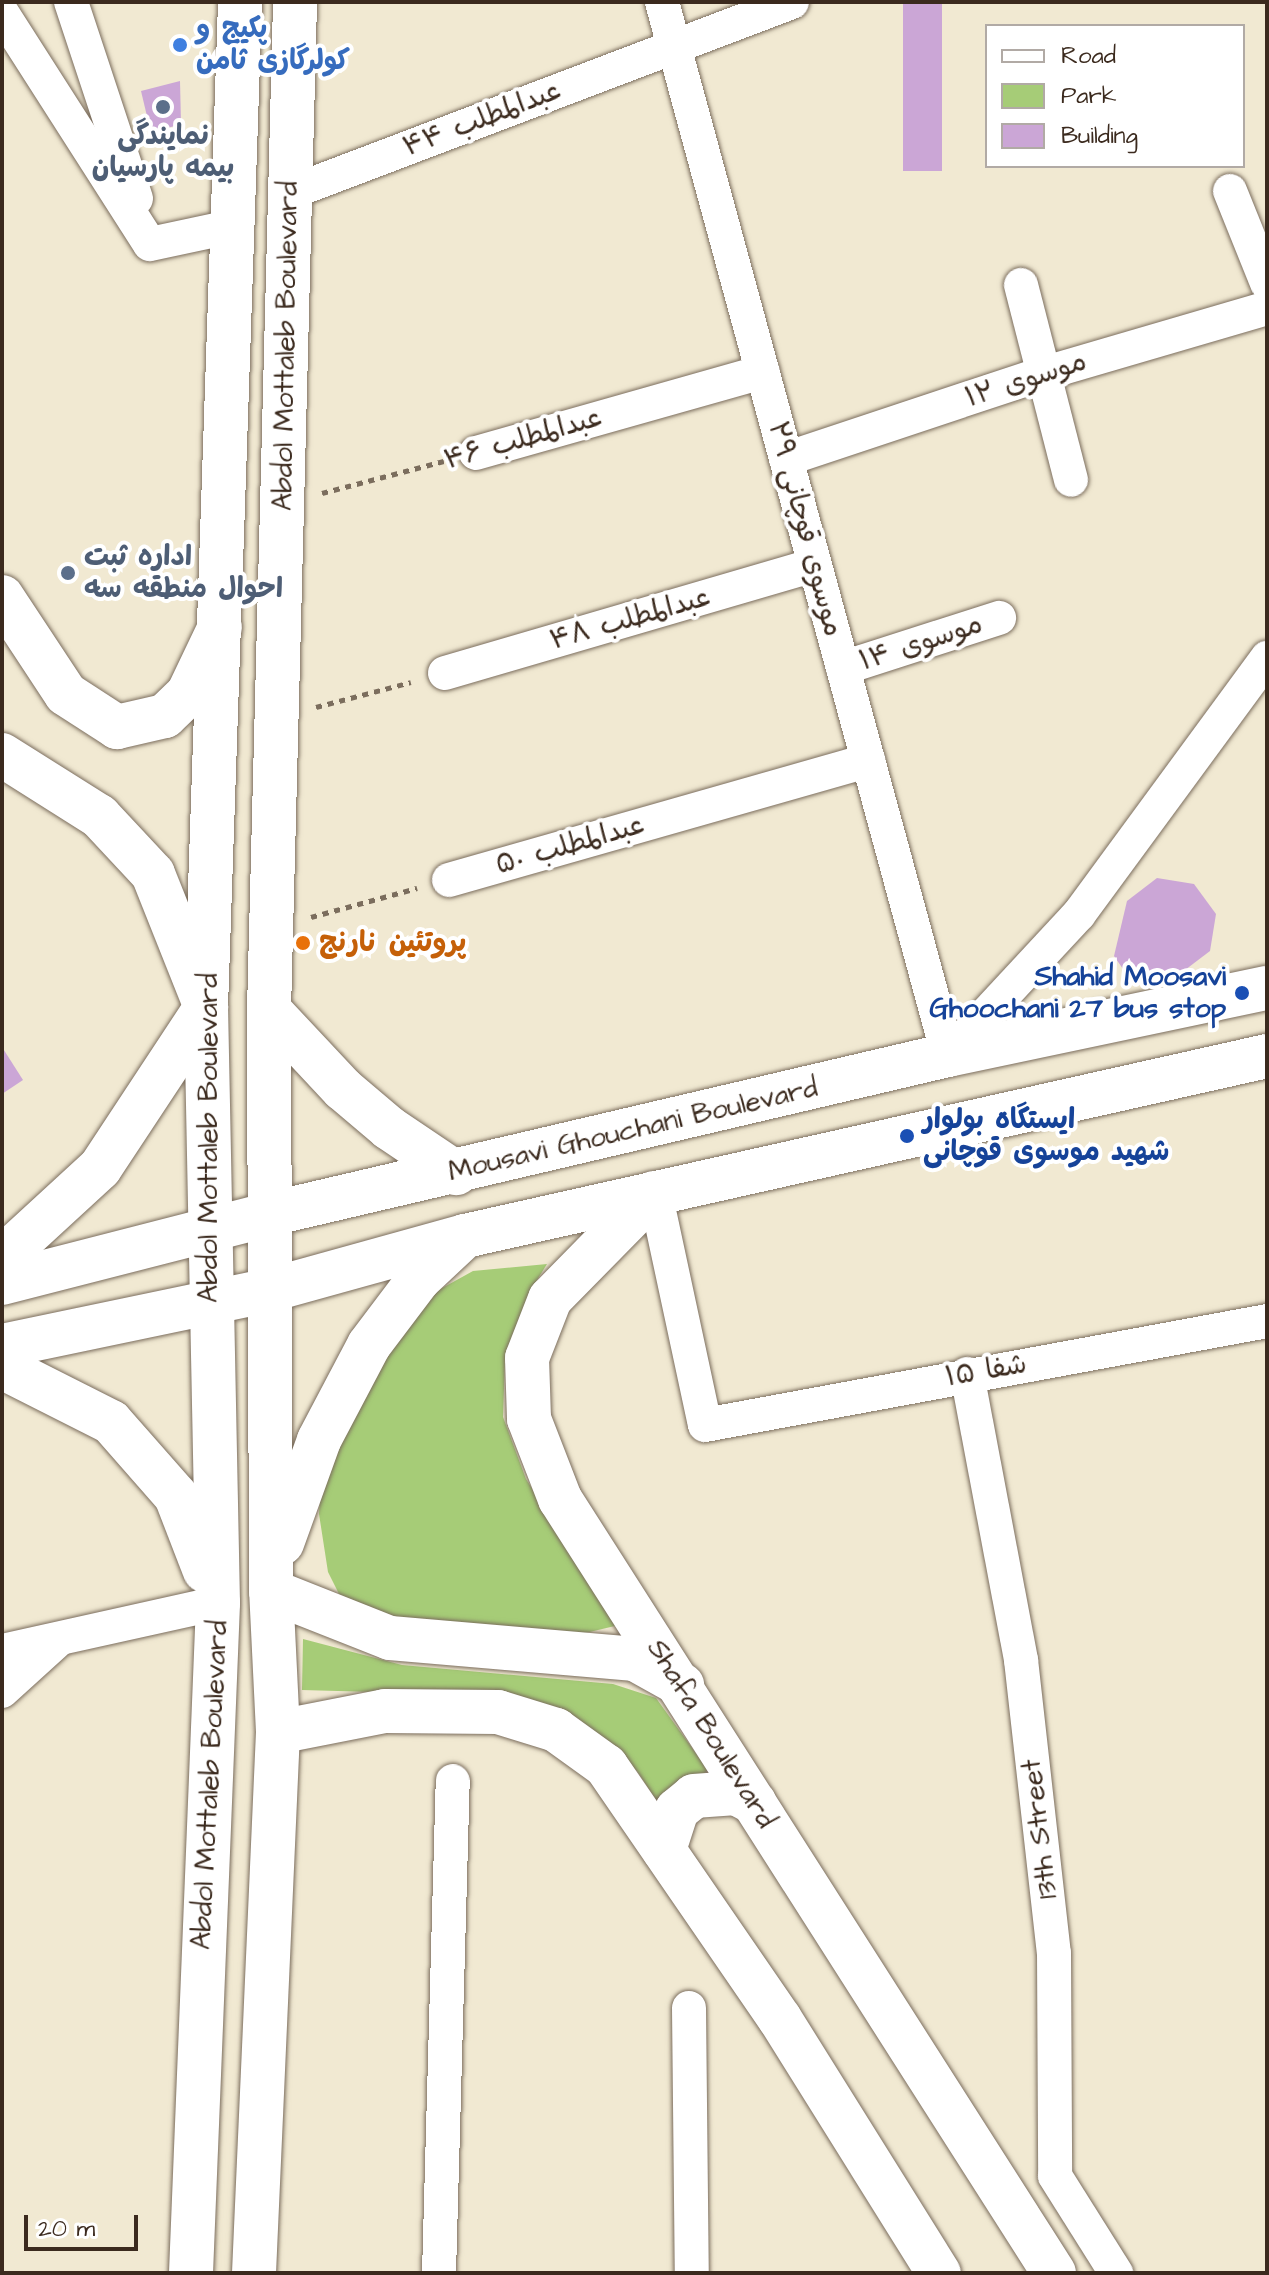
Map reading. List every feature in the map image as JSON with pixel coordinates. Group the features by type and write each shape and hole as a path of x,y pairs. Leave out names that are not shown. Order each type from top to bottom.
{"main road":[{"name":"Abdol Mottaleb Boulevard","path":"191,2273 218,1603 207,1233 206,1007 240,2"},
{"name":"Abdol Mottaleb Boulevard","path":"254,2273 278,1732 272,1581 269,1010 295,2"},
{"path":"2,597 66,694 117,727 165,716 188,694 220,627"},
{"path":"2,755 99,816 153,874 206,1007 100,1168 2,1258"},
{"name":"Mousavi Ghouchani Boulevard","path":"2,1283 207,1233 270,1214 456,1173 948,1055 1267,988"},
{"path":"269,1010 343,1089 389,1128 456,1173"},
{"path":"2,1346 270,1290 465,1236 1267,1056"},
{"name":"Shafa Boulevard","path":"655,1192 550,1299 527,1358 529,1419 560,1499 682,1685 1054,2273"},
{"path":"465,1236 419,1279 369,1345 319,1440 272,1581 390,1638 635,1659 682,1685"},
{"path":"2,1367 111,1422 176,1496 218,1603"},
{"path":"278,1732 385,1711 498,1712 556,1730 606,1766 780,2019 939,2273"},
{"path":"664,1850 677,1810 694,1796 736,1793 755,1803"}],"street":[{"path":"71,2 150,244"},
{"name":"موسوی قوچانی ۲۹","path":"662,2 948,1055"},
{"name":"عبدالمطلب ۴۴","path":"289,193 792,2"},
{"path":"2,13 150,244"},
{"path":"1230,191 1267,283"},
{"path":"150,244 230,227"},
{"path":"1021,285 1071,480"},
{"name":"موسوی ۱۲","path":"786,459 1042,374 1267,308"},
{"name":"عبدالمطلب ۴۶","path":"476,453 763,372"},
{"name":"عبدالمطلب ۴۸","path":"445,673 815,565"},
{"name":"موسوی ۱۴","path":"843,668 999,618"},
{"path":"948,1055 1079,914 1267,658"},
{"name":"عبدالمطلب ۵۰","path":"449,880 868,761"},
{"name":"شفا ۱۵","path":"655,1192 705,1425 967,1374 1267,1321"},
{"name":"13th Street","path":"967,1374 1021,1660 1053,1938 1055,2176 1116,2273"},
{"path":"2,1651 218,1603"},
{"path":"2,1691 60,1638"},
{"path":"439,2273 453,1781"},
{"path":"689,2008 692,2273"}],"path":[{"name":"عبدالمطلب ۴۶","path":"282,504 476,453"},
{"path":"277,717 445,673"},
{"path":"271,927 449,880"}],"green space":[{"path":"547,1264 529,1293 505,1359 503,1417 526,1479 619,1625 577,1635 384,1619 340,1596 328,1572 319,1514 321,1482 333,1442 408,1319 435,1292 473,1271"},
{"path":"303,1639 402,1665 613,1684 656,1698 708,1770 662,1809 637,1771 605,1743 445,1694 302,1690"}],"building":[{"path":"903,2 942,2 942,171 903,171"},
{"name":"نمایندگی بیمه پارسیان","path":"180,81 181,124 151,133 141,91"},
{"path":"1157,878 1194,884 1216,914 1210,951 1181,973 1123,969 1114,956 1127,901"},
{"path":"2,1047 23,1080 2,1094"}],"place":[{"name":"پکیج و کولرگازی ثامن","path":"180,45"},
{"name":"نمایندگی بیمه پارسیان","path":"163,107"},
{"name":"اداره ثبت احوال منطقه سه","path":"68,573"},
{"name":"پروتئین نارنج","path":"303,943"},
{"name":"Shahid Moosavi Ghoochani 27 bus stop","path":"1242,993"},
{"name":"ایستگاه بولوار شهید موسوی قوچانی","path":"907,1136"}]}
